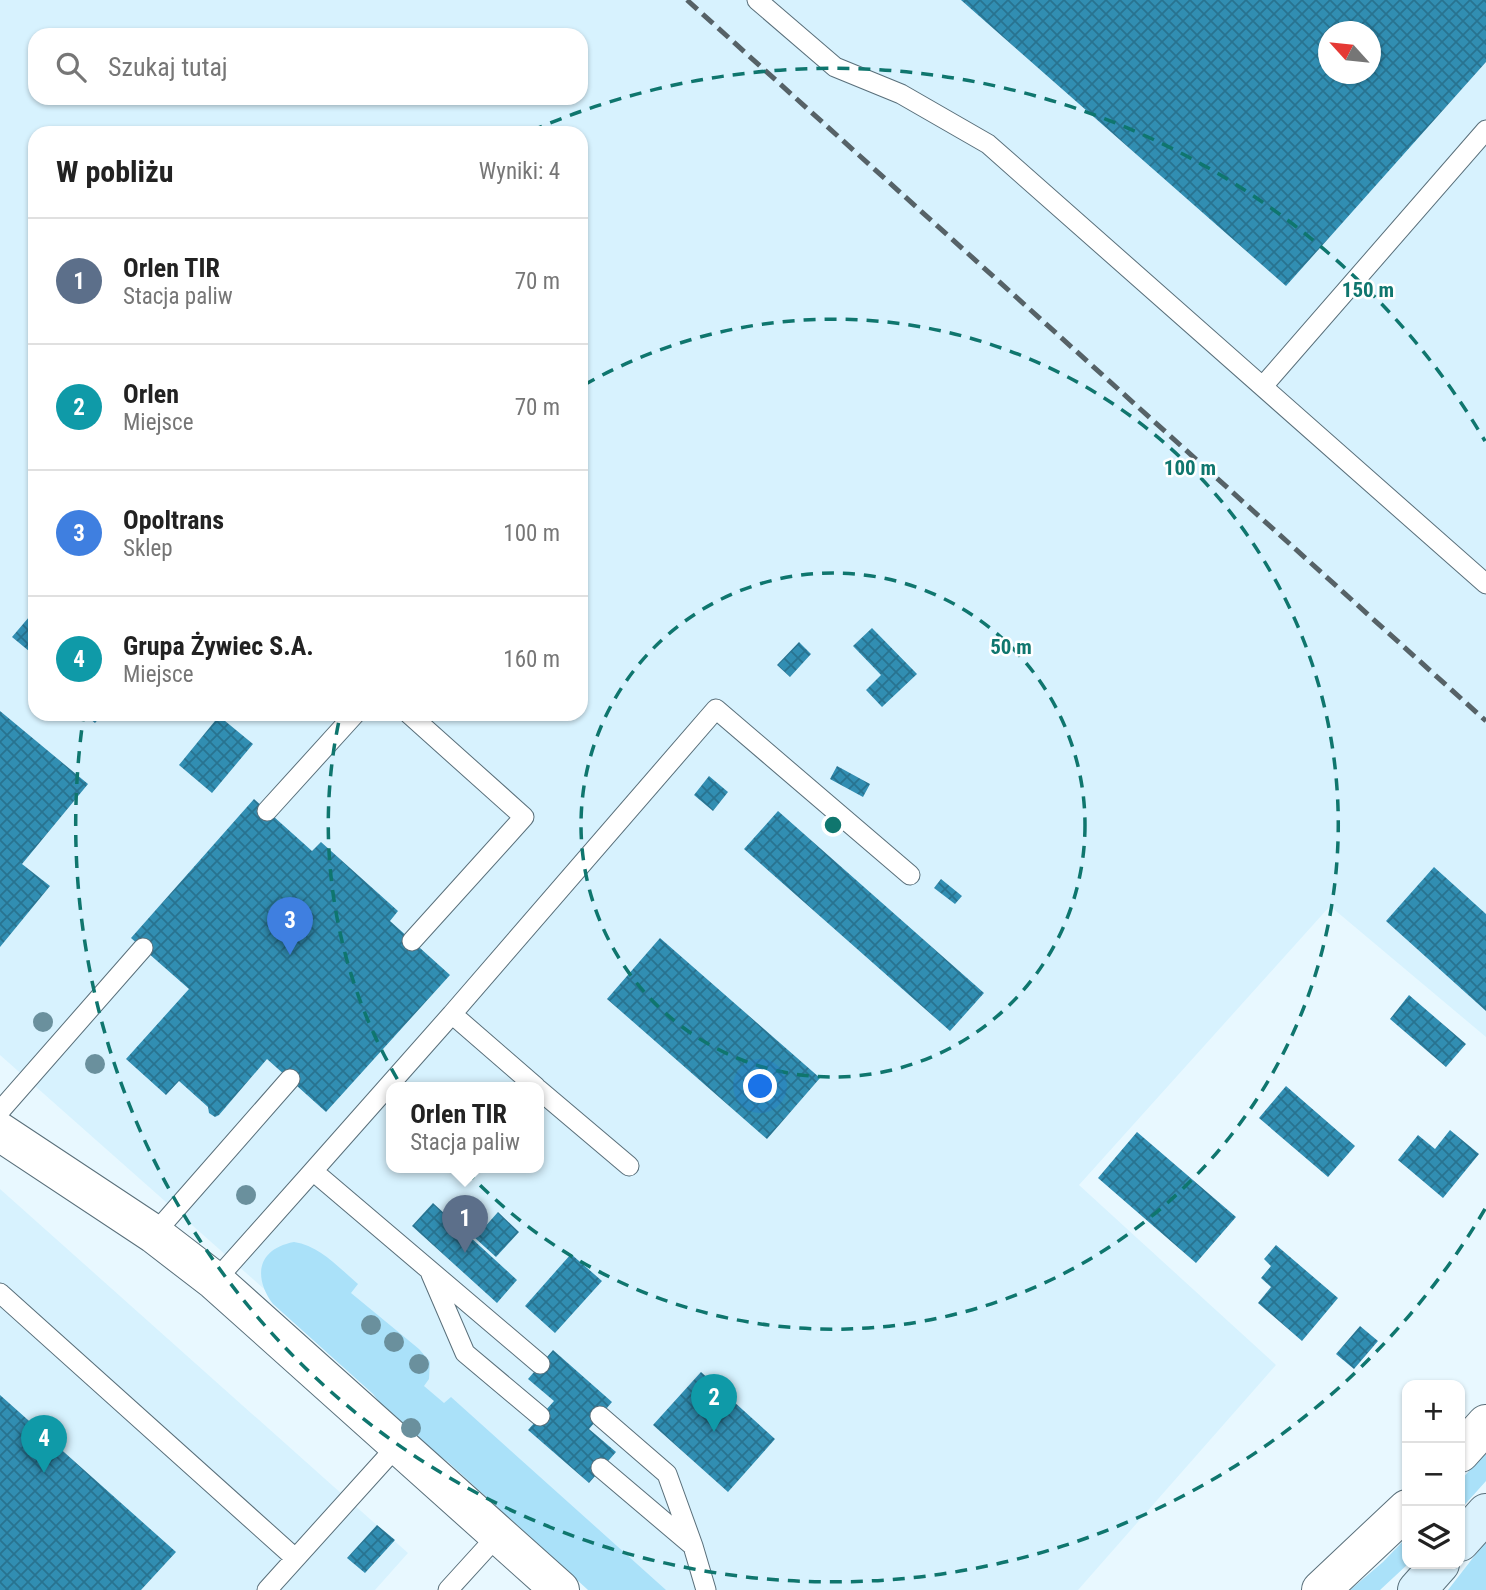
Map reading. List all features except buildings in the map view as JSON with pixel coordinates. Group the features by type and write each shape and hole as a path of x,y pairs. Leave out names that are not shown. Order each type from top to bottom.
{"main road":[{"path":"1465,1536 1486,1513"},
{"path":"1417,1590 1436,1569"}],"street":[{"path":"0,1132 154,1234 215,1281 560,1590"},
{"path":"1465,1447 1486,1424"},
{"path":"1321,1590 1402,1514"}],"lane":[{"path":"757,0 835,67 901,94 988,144 1486,583"},
{"path":"1263,386 1486,130"},
{"path":"392,1082 716,709 910,875"},
{"path":"267,811 349,721"},
{"path":"412,941 524,817 417,721"},
{"path":"0,1111 143,948"},
{"path":"452,1014 530,1082"},
{"path":"154,1234 289,1079"},
{"path":"215,1281 386,1089"},
{"path":"544,1094 629,1166"},
{"path":"313,1171 540,1364"},
{"path":"429,1270 465,1353 540,1416"},
{"path":"0,1293 295,1558"},
{"path":"600,1416 667,1474 694,1546 706,1590"},
{"path":"267,1590 397,1446"},
{"path":"601,1468 694,1546"},
{"path":"448,1590 498,1535"}],"shaded area":[{"path":"0,0 1486,0 1486,1037 1330,906 1079,1185 1276,1365 1078,1590 604,1590 0,1055"},
{"path":"0,1189 408,1553 375,1590 0,1590"},
{"path":"294,1242 312,1248 336,1264 358,1284 351,1293 419,1349 430,1362 429,1379 424,1386 444,1403 451,1397 666,1590 588,1590 448,1462 389,1415 373,1394 273,1304 267,1294 261,1274 262,1265 272,1251"},
{"path":"1486,1452 1486,1481 1465,1504 1465,1475"},
{"path":"1486,1541 1486,1590 1448,1590"},
{"path":"1402,1542 1403,1569 1380,1590 1350,1590"}],"railway":[{"path":"687,0 1486,721"}],"place":[{"name":"Opoltrans","path":"290,955"},
{"name":"Orlen TIR","path":"465,1253"},
{"name":"Orlen","path":"714,1432"},
{"name":"Grupa Żywiec S.A.","path":"44,1473"}]}
